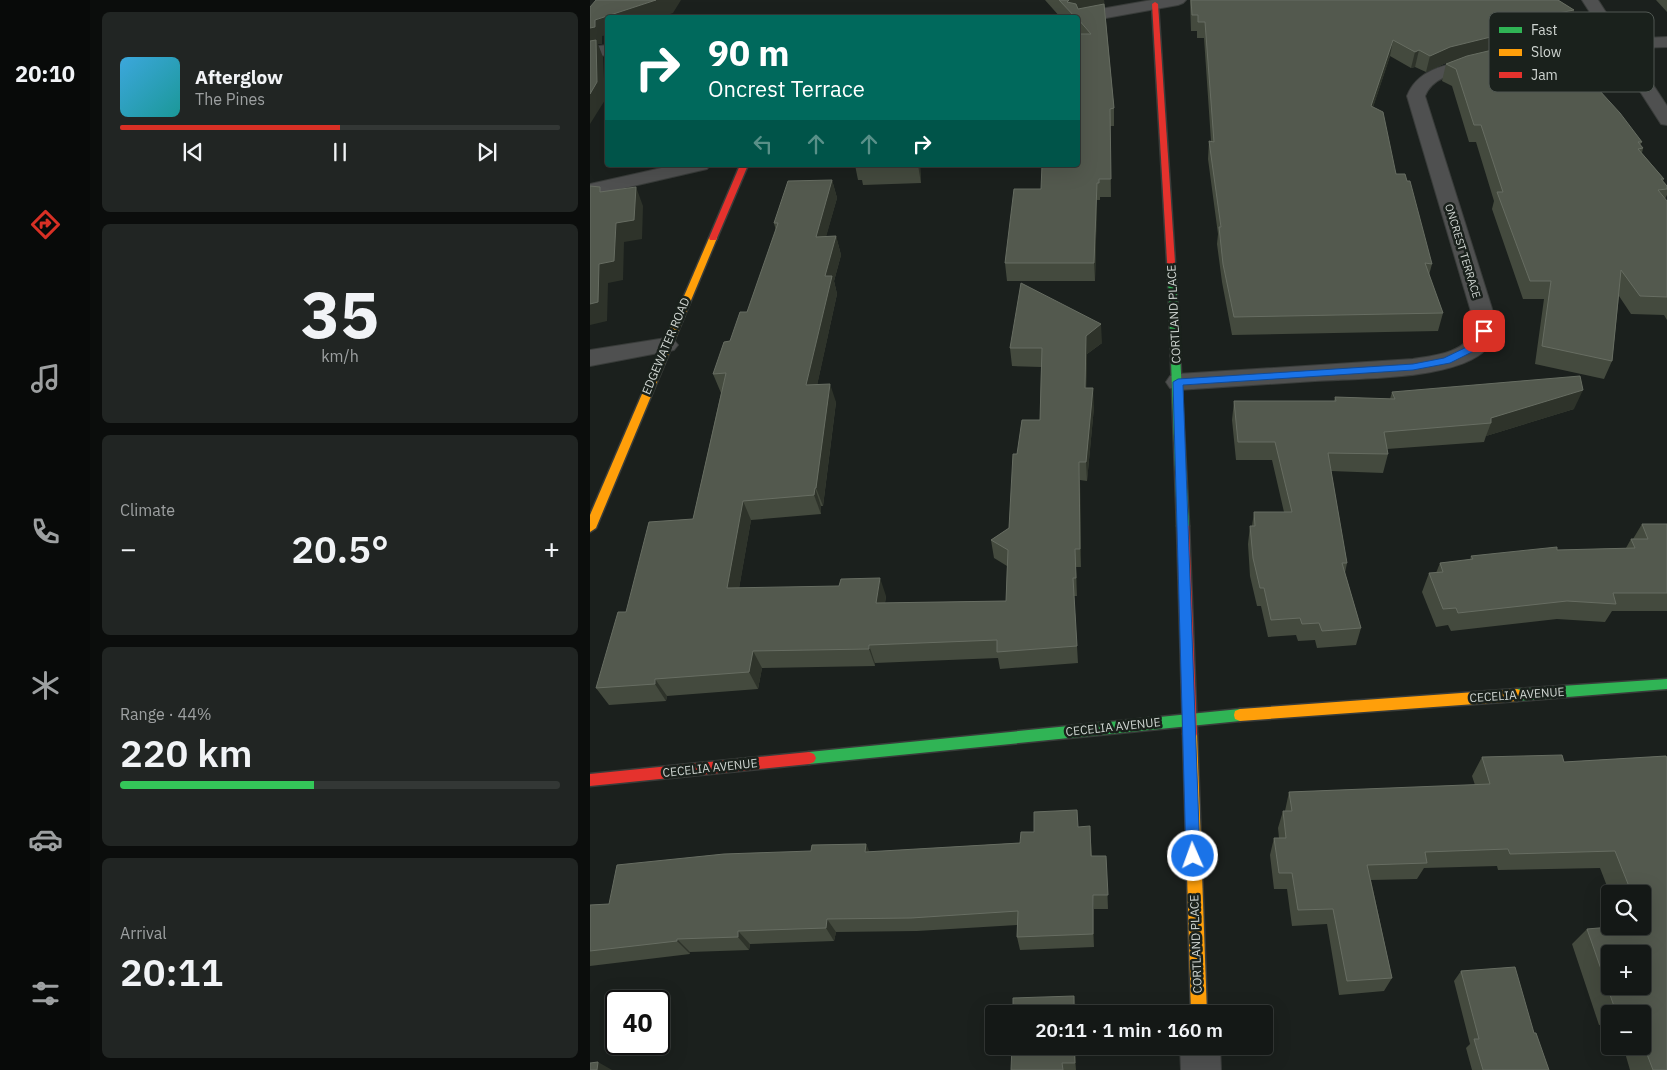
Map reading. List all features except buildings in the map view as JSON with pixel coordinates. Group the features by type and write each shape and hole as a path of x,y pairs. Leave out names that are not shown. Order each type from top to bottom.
{"street":[{"path":"1080,18 1178,0"},
{"path":"1590,0 1597,12"},
{"name":"CORTLAND PLACE","path":"1155,4 1178,382 1199,1005"},
{"name":"ONCREST TERRACE","path":"1654,41 1667,42"},
{"path":"590,52 605,50"},
{"name":"ONCREST TERRACE","path":"1178,382 1413,367 1447,361 1477,346 1484,331 1483,314 1416,96 1418,88 1424,81 1436,75 1489,61"},
{"path":"1649,92 1667,120"},
{"path":"590,190 691,167"},
{"name":"EDGEWATER ROAD","path":"590,528 743,167"},
{"path":"590,358 666,345"},
{"name":"CECELIA AVENUE","path":"590,780 1188,719 1667,684"},
{"path":"1200,1055 1201,1070"}],"traffic: fast":[{"path":"1172,278 1183,526"},
{"path":"1517,695 1667,684"},
{"path":"809,758 1240,715"}],"traffic: slow":[{"path":"590,528 713,238"},
{"path":"1240,715 1517,695"},
{"path":"1190,734 1199,1005"}],"traffic: jam":[{"path":"1155,4 1172,278"},
{"path":"713,238 743,167"},
{"path":"1183,526 1190,734"},
{"path":"590,780 809,758"}],"route":[{"path":"1193,856 1178,382 1413,367 1447,361 1477,346 1484,331"}]}
